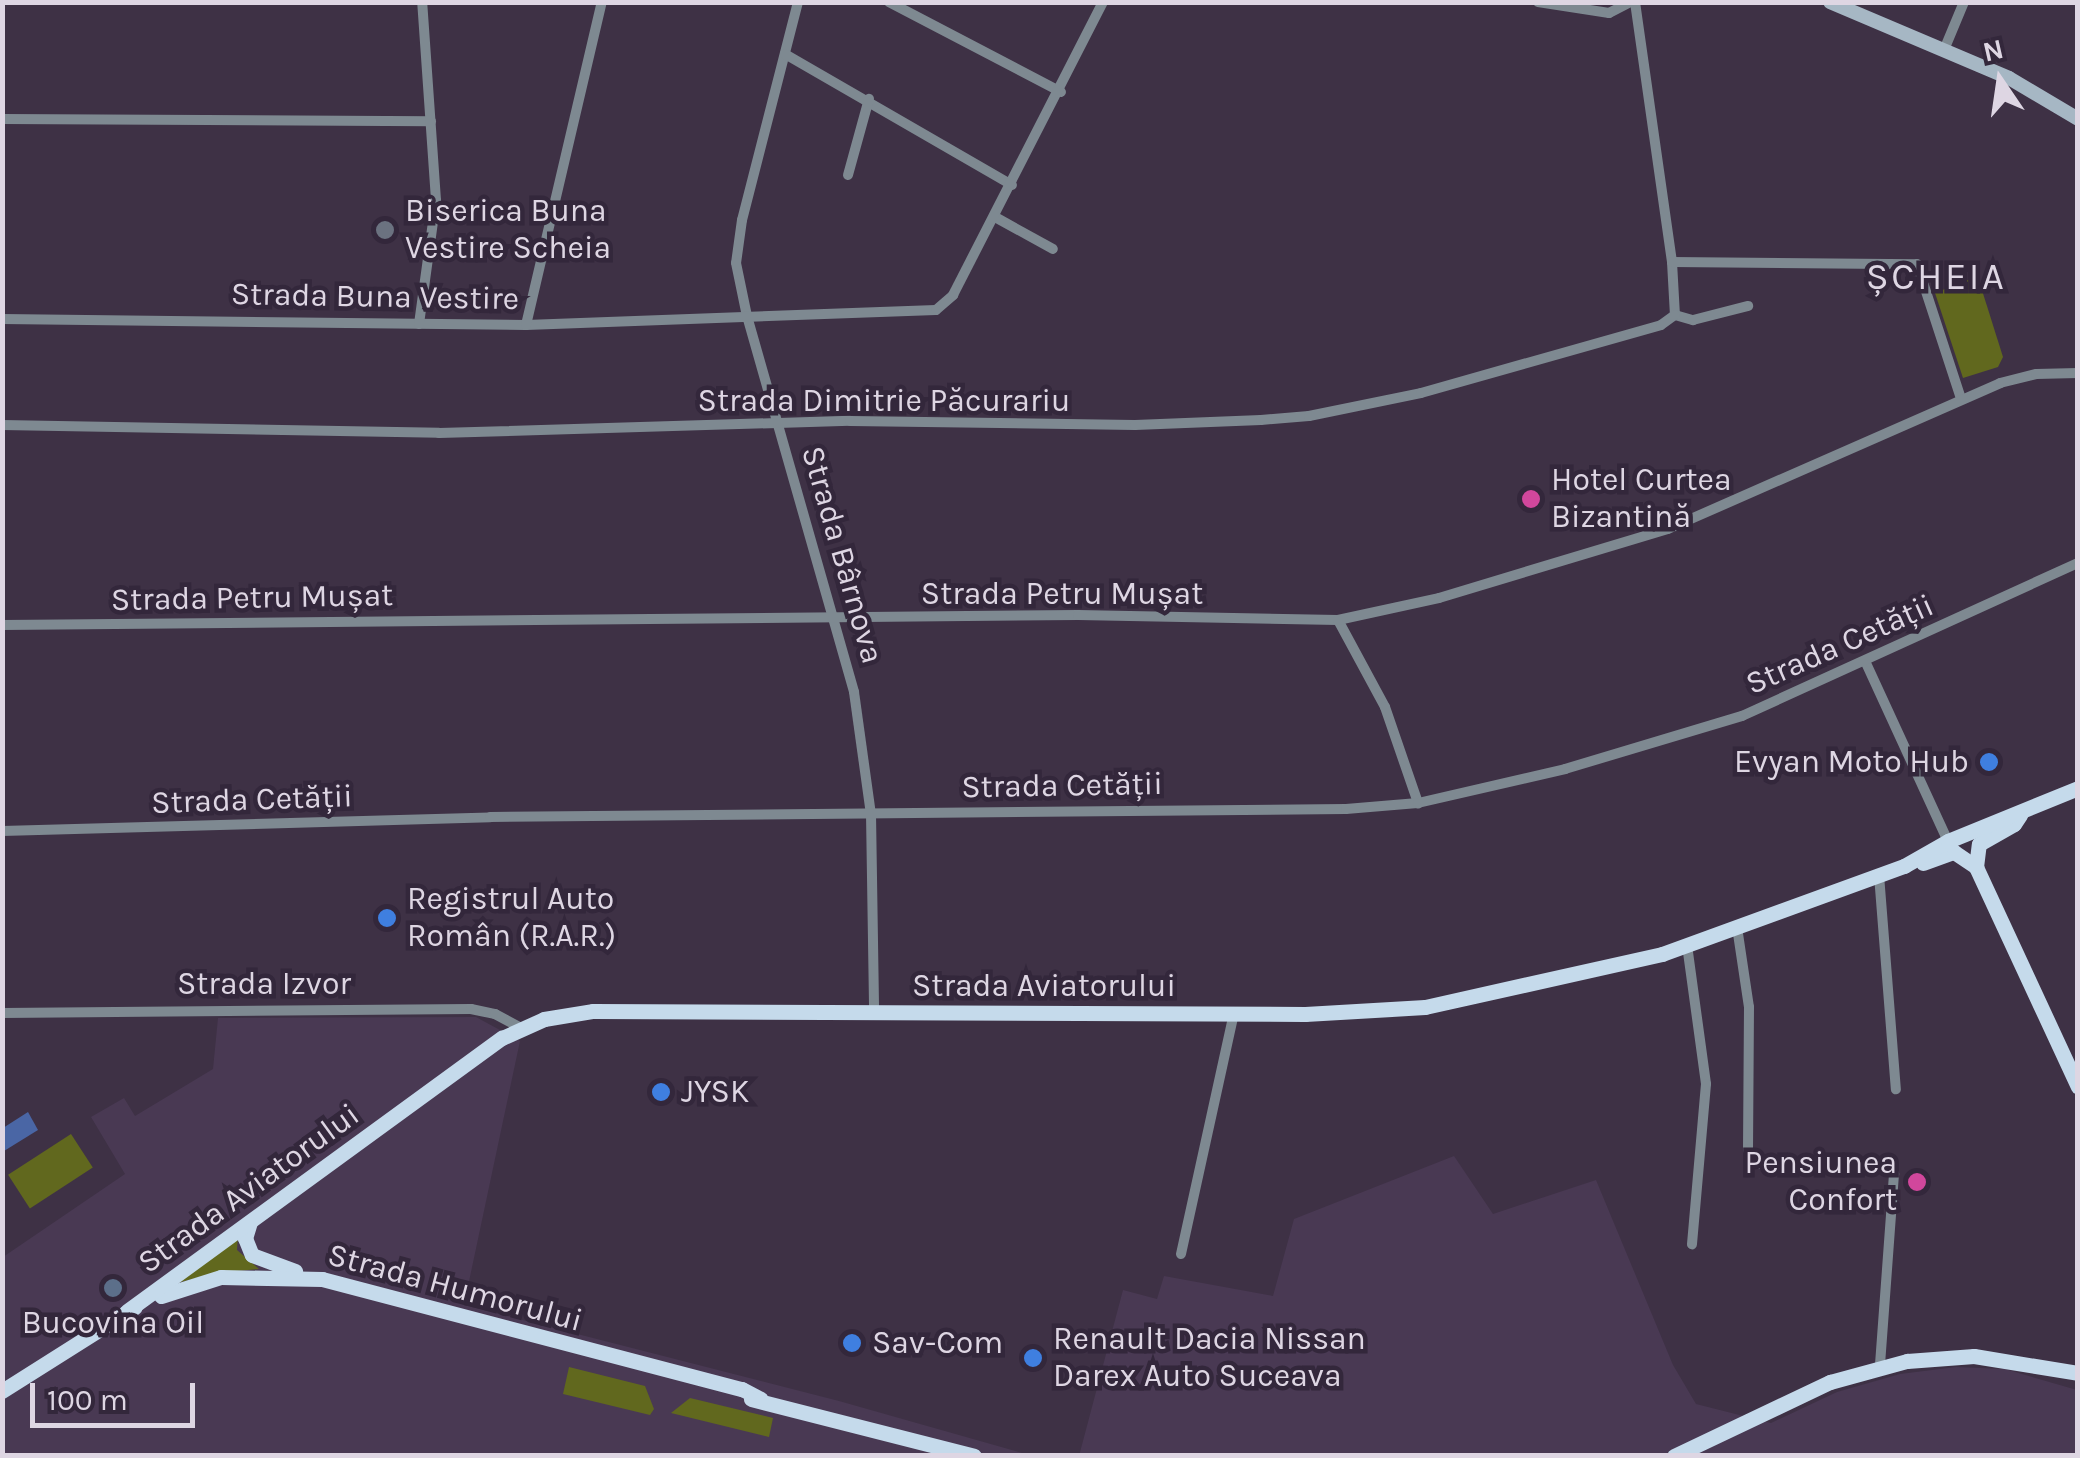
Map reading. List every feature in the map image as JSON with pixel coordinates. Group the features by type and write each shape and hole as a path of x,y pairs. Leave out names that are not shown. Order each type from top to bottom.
{"main road":[{"path":"1830,2 2009,78 2078,119"},
{"path":"1976,867 1979,844 2014,824 2020,814 2078,788"},
{"name":"Strada Aviatorului","path":"127,1311 521,1028 593,1011 1351,1014 1425,1007 1624,965 1687,945 1904,866 1948,840 2020,814"},
{"path":"1904,866 1954,852 1976,867 2078,1088"},
{"path":"250,1222 245,1238 252,1255 322,1279"},
{"name":"Strada Humorului","path":"2,1391 127,1311 176,1289 220,1277 322,1279 742,1388 761,1399 974,1456"},
{"path":"1674,1456 1830,1382 1880,1366 1948,1356 2078,1373"},
{"path":"2044,1366 2078,1382"}],"street":[{"path":"419,324 436,211 422,2"},
{"path":"526,325 602,2"},
{"name":"Strada Bârnova","path":"798,2 736,247 747,316 854,692 871,814 874,1013"},
{"path":"889,2 1061,92"},
{"path":"1053,249 995,217 1103,2"},
{"path":"1538,2 1610,13 1633,2 1672,262 1675,315"},
{"path":"1944,50 1964,2"},
{"path":"785,54 1012,186"},
{"path":"848,174 868,99"},
{"path":"2,119 431,121"},
{"name":"Strada Buna Vestire","path":"2,320 526,325 936,310 953,295 995,217"},
{"path":"1672,262 1917,264 1962,400"},
{"name":"Strada Dimitrie Păcurariu","path":"2,425 458,433 778,424 1135,426 1309,416 1467,380 1661,325 1675,315 1694,320 1748,306"},
{"name":"Strada Petru Mușat","path":"2,625 1078,615 1338,620 1439,598 1668,529 2016,378 2078,373"},
{"name":"Strada Cetății","path":"2,831 490,818 1346,809 1418,803 1490,789 1672,740 1742,716 1866,663 2078,562"},
{"path":"1338,620 1386,707 1418,803"},
{"path":"1866,663 1948,840"},
{"path":"1879,875 1896,1089"},
{"path":"1737,927 1749,1008 1748,1149 1752,1163 1828,1169 1851,1162 1882,1164 1894,1174 1880,1366"},
{"path":"1687,945 1706,1084 1692,1244"},
{"name":"Strada Izvor","path":"2,1013 471,1009 496,1014 521,1028"},
{"path":"1182,1254 1234,1013"}],"shaded area":[{"path":"476,1017 520,1041 464,1305 839,1401 1029,1455 3,1456 3,1257 125,1174 91,1117 124,1098 135,1116 213,1069 218,1018"},
{"path":"1454,1156 1493,1214 1596,1180 1673,1365 1696,1404 1771,1423 1837,1392 1900,1374 1956,1367 2005,1369 2077,1390 2077,1455 1079,1456 1123,1290 1157,1299 1164,1276 1273,1296 1294,1219"}],"green space":[{"path":"1970,279 1981,287 2003,357 1998,367 1963,378 1935,293"},
{"path":"71,1134 93,1168 30,1208 8,1175"},
{"path":"238,1235 237,1250 259,1269 216,1273 177,1283"},
{"path":"569,1367 645,1386 654,1409 650,1415 563,1394"},
{"path":"690,1398 773,1418 769,1437 671,1413"}],"water":[{"path":"28,1112 38,1130 4,1151 3,1128"}],"place":[{"name":"Biserica Buna Vestire Scheia","path":"385,230"},
{"name":"Hotel Curtea Bizantină","path":"1531,499"},
{"name":"Evyan Moto Hub","path":"1989,762"},
{"name":"Registrul Auto Român (R.A.R.)","path":"387,918"},
{"name":"JYSK","path":"661,1092"},
{"name":"Pensiunea Confort","path":"1917,1182"},
{"name":"Bucovina Oil","path":"113,1288"},
{"name":"Sav-Com","path":"852,1343"},
{"name":"Renault Dacia Nissan Darex Auto Suceava","path":"1033,1358"}],"district":[{"name":"ȘCHEIA","path":"1936,277"}]}
